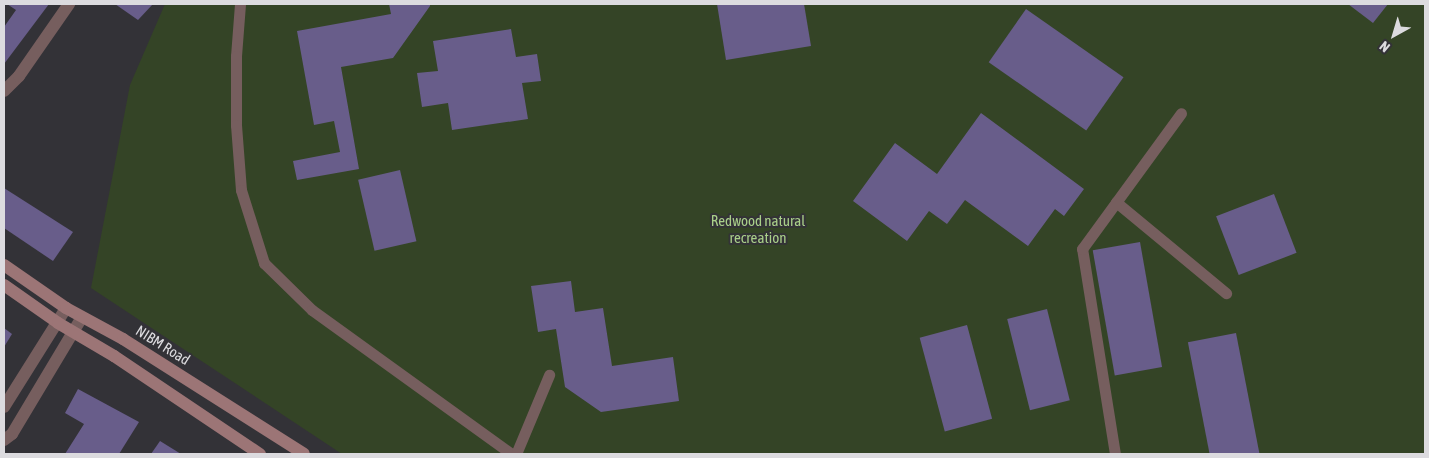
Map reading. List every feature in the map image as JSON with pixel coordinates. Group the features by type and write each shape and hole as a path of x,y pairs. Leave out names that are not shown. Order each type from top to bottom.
{"street":[{"path":"4,91 19,76 69,4"},
{"name":"NIBM Road","path":"4,265 66,308 123,339 304,454"},
{"path":"4,285 58,323 114,356 260,454"},
{"path":"4,407 66,308"},
{"path":"4,440 12,434 82,317"}],"lane":[{"path":"240,4 236,56 236,126 241,190 264,263 312,310 514,454 548,376"},
{"path":"1115,454 1082,249 1181,113"},
{"path":"1116,202 1226,293"}],"green space":[{"name":"Redwood natural recreation","path":"165,4 1425,4 1425,454 342,454 91,288 130,85"}],"building":[{"path":"7,4 49,4 4,64 4,27 16,10"},
{"path":"115,4 153,4 138,20"},
{"path":"389,4 430,4 430,6 393,58 341,67 359,169 297,180 293,161 340,152 334,121 314,125 297,31 391,14"},
{"path":"717,4 804,4 811,46 726,60"},
{"path":"1348,4 1388,4 1373,23"},
{"path":"1026,9 1123,77 1086,131 989,62"},
{"path":"511,29 516,57 537,54 541,81 522,83 528,119 452,130 448,103 422,107 417,73 438,71 433,41"},
{"path":"981,113 1084,189 1064,216 1055,209 1028,246 965,200 947,224 929,211 907,241 853,201 895,143 937,174"},
{"path":"400,170 416,241 375,251 358,180"},
{"path":"4,188 73,232 53,261 4,228"},
{"path":"1274,194 1297,253 1239,275 1216,216"},
{"path":"1140,242 1162,367 1115,375 1093,250"},
{"path":"571,281 575,312 603,308 612,366 673,357 679,401 601,412 565,387 556,329 538,332 531,286"},
{"path":"1047,309 1070,400 1030,410 1007,319"},
{"path":"967,325 992,419 945,431 920,338"},
{"path":"4,328 12,334 4,347"},
{"path":"1236,333 1259,454 1210,454 1188,342"},
{"path":"78,389 139,422 119,454 65,454 84,424 65,413"},
{"path":"160,441 181,454 151,454"}]}
